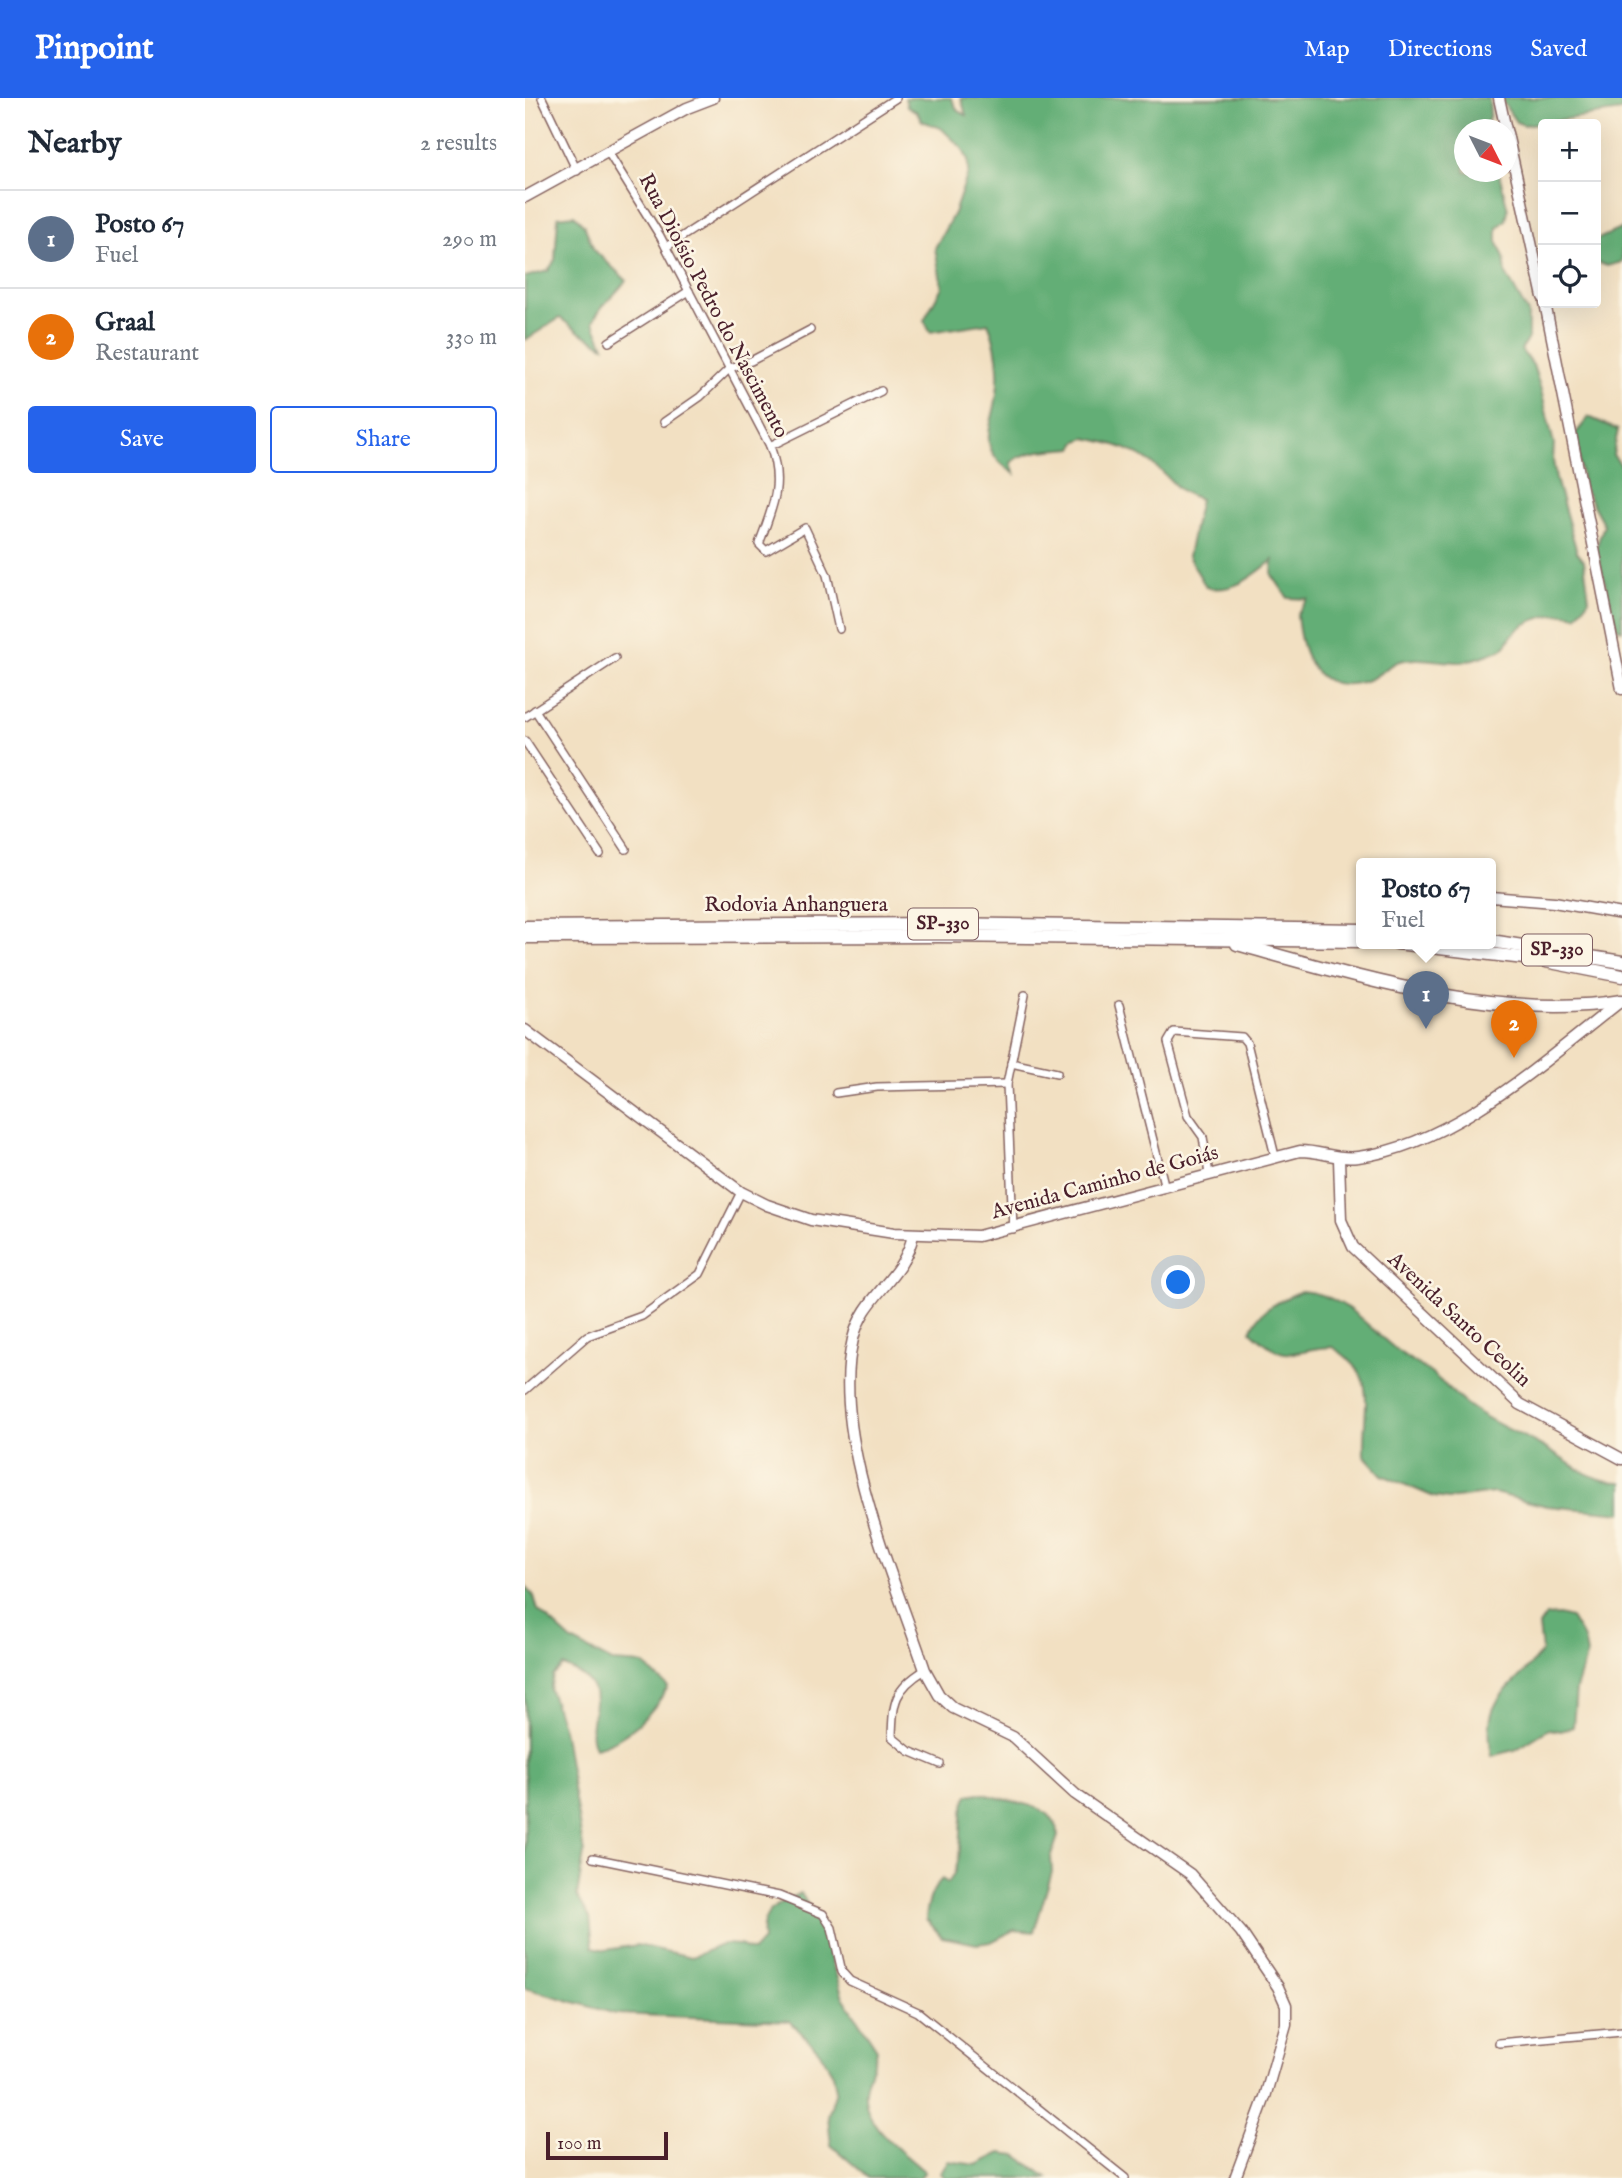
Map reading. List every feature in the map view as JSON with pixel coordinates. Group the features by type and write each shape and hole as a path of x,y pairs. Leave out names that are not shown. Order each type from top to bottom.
{"highway":[{"name":"Rodovia Anhanguera","path":"525,927 940,923 1356,930"},
{"name":"Rodovia Anhanguera","path":"525,937 940,936 1356,941"},
{"path":"1219,939 1424,992 1566,1008 1622,1001"},
{"name":"SP-330","path":"1497,942 1622,962"},
{"name":"SP-330","path":"1447,949 1540,960 1622,976"}],"street":[{"path":"542,98 577,171"},
{"path":"525,197 577,171 687,108 713,98"},
{"path":"666,247 895,98"},
{"path":"1499,98 1503,119"},
{"name":"Rua Dioísio Pedro do Nascimento","path":"608,152 666,247 770,446 777,466 777,493 759,544 766,551 805,528 827,575 839,629"},
{"path":"1517,180 1538,275"},
{"path":"609,342 689,291"},
{"path":"1546,308 1620,668 1622,689"},
{"path":"664,422 700,397 730,368 751,361 810,330"},
{"path":"770,446 881,391"},
{"path":"525,717 615,658"},
{"path":"535,710 626,849"},
{"path":"525,741 600,855"},
{"path":"1496,897 1543,900 1622,914"},
{"path":"1013,1229 1007,1084 1025,995"},
{"name":"Avenida Caminho de Goiás","path":"525,1030 741,1192 767,1205 811,1220 913,1235 978,1236 1013,1229 1275,1156 1300,1151 1321,1151 1339,1159 1360,1157 1425,1140 1476,1109 1622,1001"},
{"path":"1119,1005 1165,1188"},
{"path":"1209,1174 1203,1137 1188,1116 1168,1042 1174,1032 1236,1034 1243,1037 1247,1042 1275,1156"},
{"path":"1011,1063 1057,1073"},
{"path":"836,1093 877,1087 1007,1084"},
{"name":"Avenida Santo Ceolin","path":"1339,1159 1341,1220 1353,1247 1520,1404 1622,1459"},
{"path":"525,1390 587,1336 642,1316 699,1274 741,1192"},
{"path":"913,1235 909,1255 862,1314 853,1339 848,1416 864,1488 925,1670 939,1695 953,1707 1013,1737 1075,1794 1190,1874 1241,1932 1278,1987 1286,2005 1284,2034 1235,2178"},
{"path":"925,1670 900,1688 893,1710 893,1737 909,1751 940,1764"},
{"path":"593,1858 779,1896 823,1913 832,1927 842,1972 850,1982 918,2012 1125,2178"},
{"path":"1499,2043 1622,2032"}],"green space":[{"path":"905,98 951,98 958,111 966,115 961,98 1489,98 1488,119 1454,119 1454,182 1501,182 1508,210 1506,220 1497,228 1497,241 1504,257 1506,274 1528,313 1528,338 1521,350 1533,365 1541,390 1554,444 1556,479 1577,552 1584,561 1589,599 1577,616 1561,614 1534,620 1513,634 1502,649 1474,659 1459,662 1407,660 1395,663 1368,680 1350,684 1335,683 1323,678 1307,658 1297,614 1308,599 1288,598 1272,575 1273,560 1234,586 1216,589 1206,587 1188,556 1200,499 1181,490 1144,458 1116,445 1085,438 1078,441 1073,448 1040,451 1017,458 1011,463 1015,474 1002,464 990,446 998,376 996,348 988,323 930,332 924,320 942,287 935,248 954,213 968,173 968,160 962,148 941,128 922,121 917,112 907,106"},
{"path":"1500,98 1622,98 1622,111 1566,119 1538,119 1538,123 1524,125 1514,119"},
{"path":"574,215 584,225 594,250 626,280 593,322 604,346 560,318 525,340 525,277 548,271 555,260 558,217"},
{"path":"1622,228 1622,262 1607,266 1601,264 1601,238"},
{"path":"1589,417 1618,430 1613,455 1622,466 1622,630 1617,628 1596,548 1604,525 1583,487 1576,433"},
{"path":"1301,1291 1331,1298 1343,1305 1398,1351 1429,1371 1466,1404 1486,1417 1587,1474 1622,1482 1622,1513 1547,1506 1494,1493 1448,1499 1434,1497 1382,1475 1364,1455 1366,1394 1357,1369 1347,1358 1332,1347 1282,1352 1251,1331 1265,1311"},
{"path":"525,1585 534,1597 538,1610 572,1641 612,1662 643,1664 668,1687 654,1707 628,1733 595,1748 592,1725 595,1703 590,1684 563,1666 553,1676 550,1690 563,1729 584,1853 577,1896 590,1918 593,1947 606,1950 637,1945 692,1957 724,1944 740,1945 753,1951 763,1940 764,1922 771,1910 801,1893 821,1928 843,1997 877,2049 865,2091 870,2115 885,2136 925,2172 919,2178 869,2178 831,2145 828,2116 836,2090 833,2074 819,2051 790,2021 616,2014 525,1988"},
{"path":"1546,1616 1571,1618 1584,1639 1587,1654 1576,1689 1573,1727 1561,1731 1549,1729 1515,1750 1492,1756 1489,1735 1494,1707 1542,1651 1539,1626"},
{"path":"979,1793 1036,1807 1049,1815 1056,1825 1058,1836 1051,1857 1052,1872 1034,1932 1014,1930 991,1942 977,1944 942,1937 926,1919 932,1893 942,1879 948,1883 958,1862 962,1817 968,1795"},
{"path":"1001,2153 1016,2155 1048,2178 946,2178 940,2173 948,2161 977,2165"}],"place":[{"name":"Posto 67","path":"1426,1029"},
{"name":"Graal","path":"1514,1058"}]}
